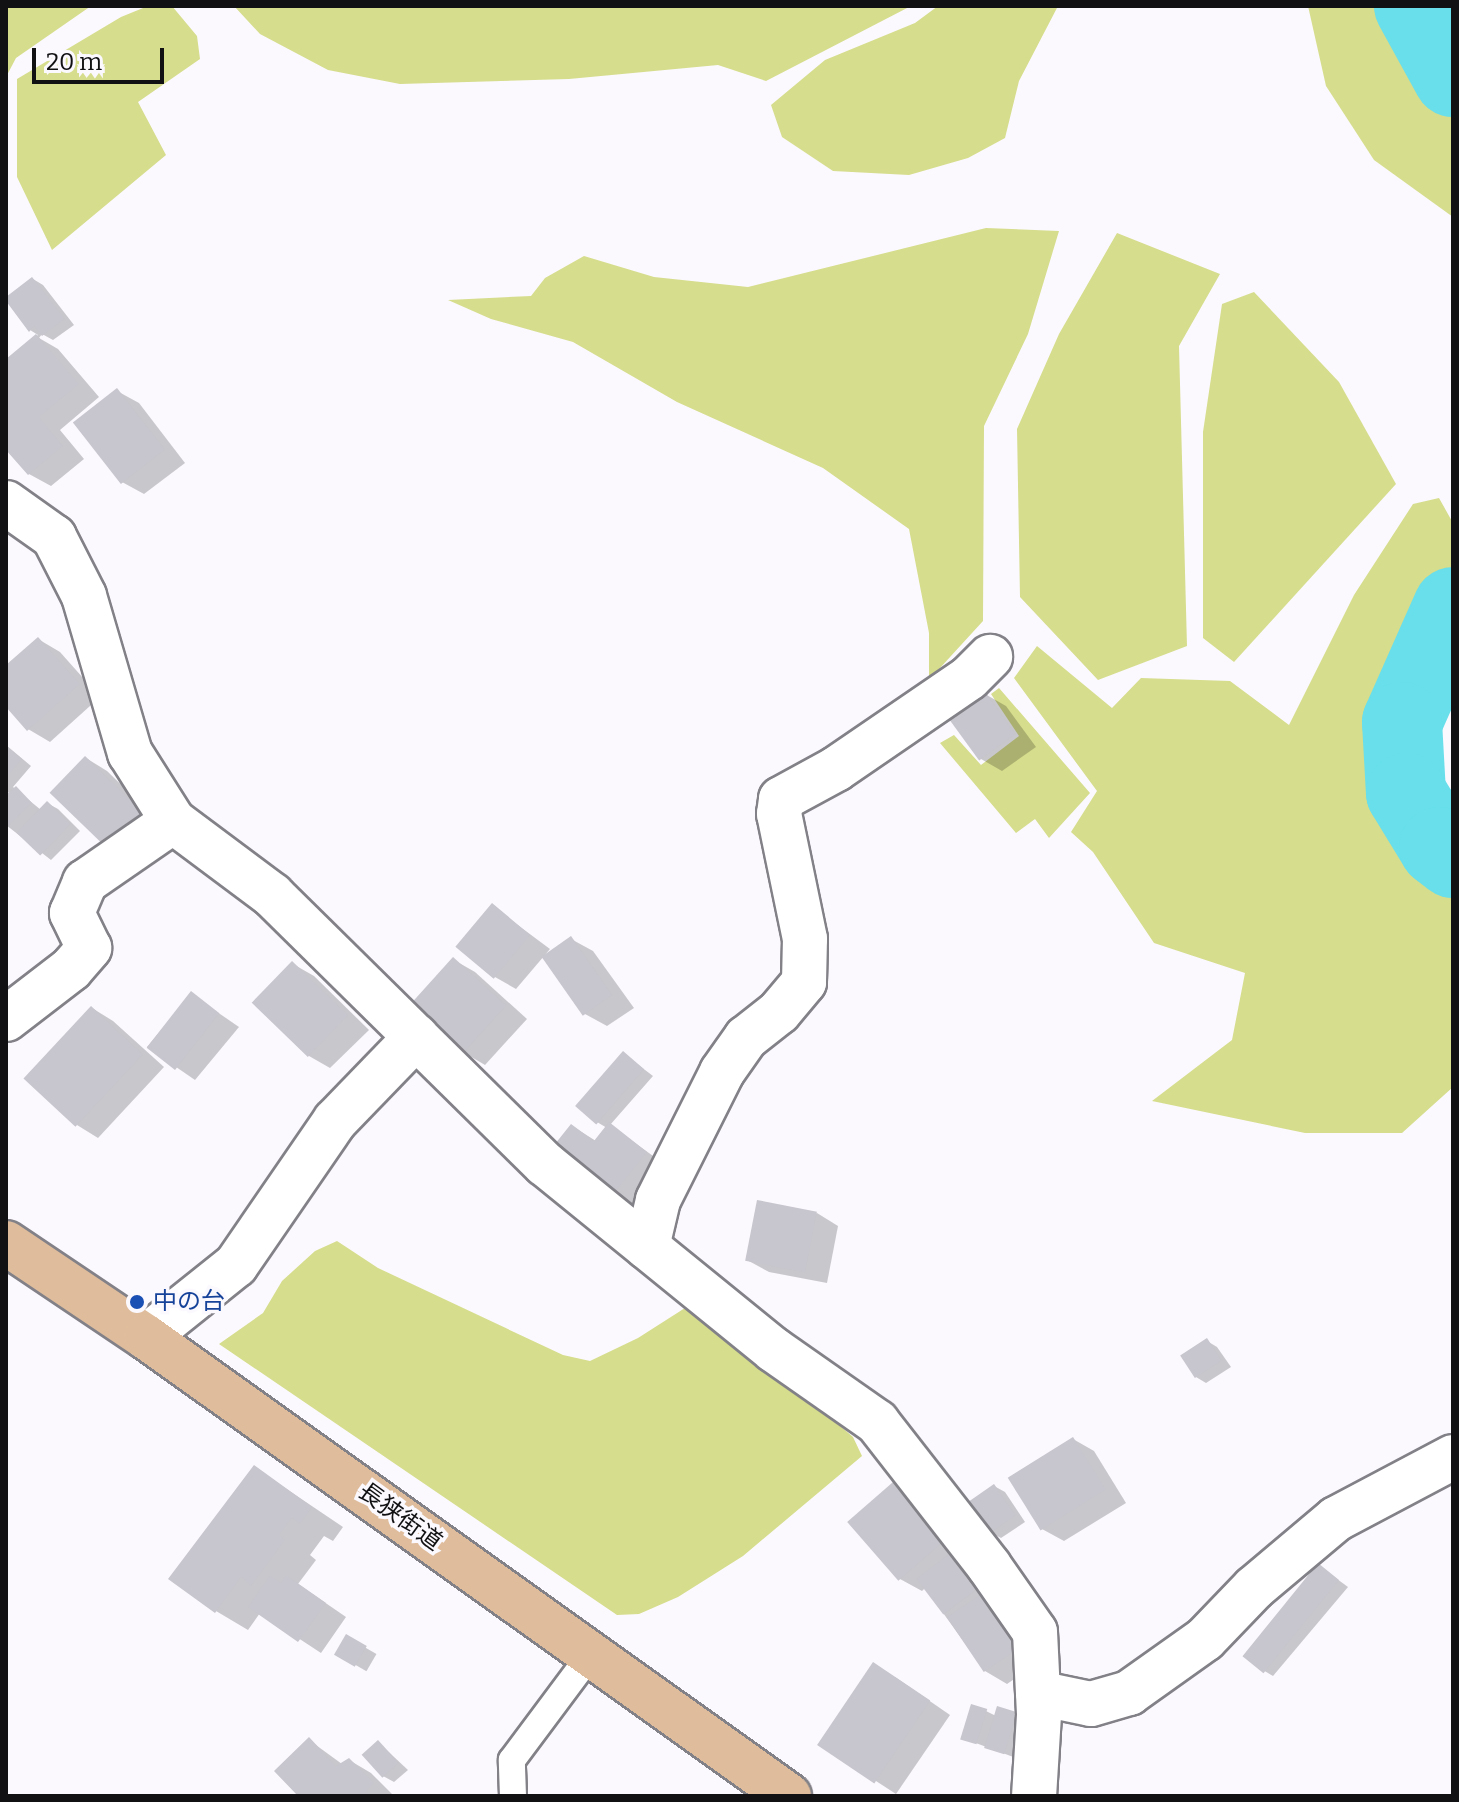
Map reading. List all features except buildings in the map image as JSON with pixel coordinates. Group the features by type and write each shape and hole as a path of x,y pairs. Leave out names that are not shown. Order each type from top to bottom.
{"main road":[{"name":"長狭街道","path":"6,1243 146,1337 789,1796"}],"street":[{"path":"6,503 54,537 84,596 130,753 173,821 272,895 545,1164 774,1350 877,1422 989,1566 1035,1632 1038,1693 1034,1796"},
{"path":"647,1247 658,1200 722,1072 746,1038 779,1012 804,982 805,939 779,814 781,799 836,769 969,678 990,657"},
{"path":"6,1019 71,969 89,948 72,913 85,882 173,821"},
{"path":"146,1337 236,1265 335,1121 416,1037"},
{"path":"1038,1693 1091,1704 1129,1693 1205,1639 1254,1588 1336,1519 1453,1457"}],"lane":[{"path":"513,1796 512,1760 591,1654"}],"green space":[{"path":"6,6 91,6 16,58 6,77"},
{"path":"148,6 172,6 197,36 200,59 138,102 166,155 52,250 17,177 17,79 121,17"},
{"path":"234,6 911,6 766,81 718,65 569,79 400,84 328,70 260,34"},
{"path":"938,6 1058,6 1019,81 1005,138 968,158 909,175 833,171 782,137 771,105 825,60 915,23"},
{"path":"1308,6 1453,6 1453,217 1374,160 1326,86"},
{"path":"986,228 1059,231 1028,334 984,426 983,621 929,680 929,633 909,529 823,468 677,402 573,342 491,319 448,300 531,296 545,278 584,256 654,277 748,287"},
{"path":"1117,233 1220,274 1179,346 1187,646 1098,680 1020,597 1017,429 1059,334"},
{"path":"1254,292 1339,382 1396,484 1234,662 1203,638 1203,432 1222,304"},
{"path":"1439,498 1453,523 1453,691 1422,730 1440,793 1453,795 1453,1087 1402,1133 1305,1133 1152,1101 1232,1040 1245,973 1154,943 1093,852 1071,832 1097,791 1014,678 1037,646 1112,708 1141,678 1230,681 1289,725 1354,595 1413,504"},
{"path":"999,688 1090,793 1049,838 1035,819 1016,833 940,743 954,735 981,765 1019,736 991,694"},
{"path":"337,1241 378,1268 563,1355 590,1361 638,1338 685,1308 817,1406 853,1437 862,1456 743,1556 678,1597 639,1614 617,1615 219,1344 263,1313 282,1281 315,1251"}],"waterway":[{"path":"1414,6 1453,77"},
{"path":"1453,607 1402,722 1406,793 1439,847 1453,858"}],"place":[{"name":"中の台","path":"137,1302"}]}
